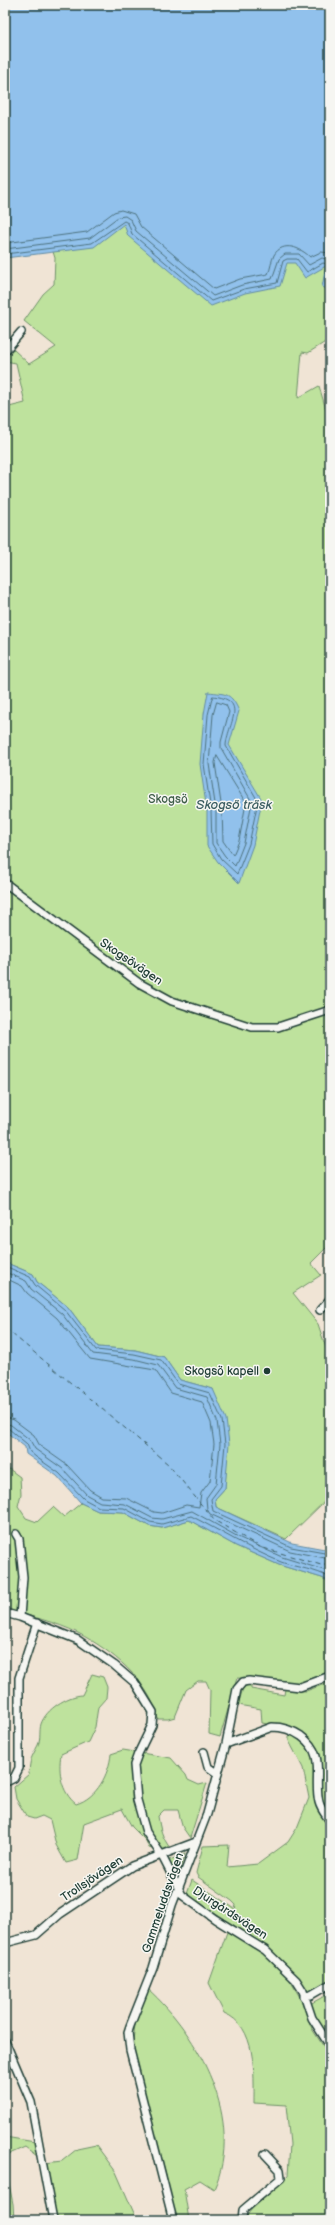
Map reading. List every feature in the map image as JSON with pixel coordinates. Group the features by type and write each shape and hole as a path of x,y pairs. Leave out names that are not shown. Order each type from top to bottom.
{"street":[{"path":"5,351 21,332"},
{"name":"Skogsövägen","path":"5,883 139,983 172,1000 252,1027 278,1028 330,1010"},
{"path":"320,1310 330,1298"},
{"path":"16,1534 19,1539 23,1577 20,1617"},
{"name":"Djurgårdsvägen","path":"5,1613 37,1623 78,1640 102,1655 126,1674 150,1705 153,1712 152,1725 138,1754 134,1775 137,1800 146,1832 162,1856 178,1891 215,1919 265,1950 296,1980 312,2018 330,2046"},
{"path":"8,1781 17,1773 20,1761 18,1678 37,1623"},
{"name":"Gammeluddsvägen","path":"173,2220 130,2050 128,2032 153,1968 172,1905 207,1814 226,1744 236,1689 243,1682 300,1687 330,1676"},
{"path":"226,1744 272,1727 280,1727 299,1735 309,1744 316,1754 319,1803 330,1821"},
{"path":"204,1752 208,1767 218,1774"},
{"name":"Trollsjövägen","path":"5,1943 36,1935 60,1914 132,1866 196,1842"},
{"path":"304,1996 318,1992 330,1984"},
{"path":"5,2041 31,2102 53,2220"},
{"path":"242,2220 243,2210 281,2178 280,2170 265,2154"}],"green space":[{"name":"Skogsö","path":"7,107 330,234 330,339 308,353 302,352 298,398 319,386 330,423 330,1244 311,1263 321,1275 293,1293 318,1324 330,1360 330,1496 286,1539 216,1507 215,1499 225,1488 226,1471 213,1389 180,1380 164,1357 135,1350 98,1347 68,1307 37,1282 33,1274 9,1264 5,1260 5,408 25,403 16,363 5,361 5,358 13,349 29,364 56,347 24,321 43,294 54,284 55,258"},
{"path":"5,1466 20,1477 21,1494 18,1506 26,1518 37,1522 53,1507 64,1517 81,1503 98,1511 123,1512 149,1526 162,1528 189,1520 236,1546 279,1565 322,1578 330,1582 330,1673 304,1683 237,1678 220,1737 209,1734 210,1690 206,1681 198,1681 186,1690 175,1717 158,1719 154,1705 138,1680 127,1668 103,1648 70,1629 5,1609"},
{"path":"92,1674 103,1677 107,1687 106,1698 98,1707 95,1727 88,1742 61,1754 60,1775 67,1794 76,1804 83,1801 96,1791 105,1777 111,1754 123,1750 171,1758 186,1775 188,1780 199,1785 207,1783 190,1838 183,1828 178,1810 164,1810 158,1816 162,1833 170,1848 161,1852 149,1848 146,1841 132,1827 122,1809 84,1823 78,1860 66,1863 56,1845 50,1820 42,1816 34,1819 27,1817 16,1799 14,1787 29,1774 30,1761 39,1743 40,1727 47,1713 58,1704 70,1698 82,1695"},
{"path":"330,1682 330,1981 314,1992 305,1994 297,1978 285,1963 270,1950 187,1894 192,1880 235,1909 236,1905 232,1901 198,1877 196,1873 203,1846 229,1845 227,1867 258,1864 288,1842 297,1828 309,1798 303,1768 289,1741 289,1728 262,1723 261,1709 238,1705 243,1688 251,1683 251,1689 284,1695 285,1689 306,1691"},
{"path":"185,1854 176,1880 167,1861"},
{"path":"227,1932 259,1948 287,1975 301,1999 312,2029 330,2056 330,2220 246,2220 246,2217 251,2210 288,2176 290,2144 286,2105 254,2103 253,2065 248,2040 243,2028 235,2019 224,2013 209,1983"},
{"path":"148,1989 167,2008 185,2031 200,2055 212,2081 220,2108 224,2136 222,2163 214,2189 200,2180 184,2189 189,2220 175,2220 166,2175 132,2048 135,2025"},
{"path":"330,1993 330,2043 314,2017 310,2004"},
{"path":"5,2137 35,2142 37,2156 25,2147 5,2156"},
{"path":"96,2145 116,2172 137,2220 77,2220 56,2217 45,2163 62,2161 77,2149"},
{"path":"5,2163 13,2204 14,2220 5,2220"}],"water":[{"path":"5,5 330,5 330,290 322,287 326,266 305,278 295,263 287,263 280,286 245,293 211,306 128,236 124,224 94,247 5,258"},
{"name":"Skogsö träsk","path":"208,692 220,693 228,696 231,698 239,711 229,745 262,800 253,845 239,883 218,862 207,846 207,811 200,764 204,714"},
{"path":"5,1260 9,1264 33,1274 37,1282 68,1307 98,1347 135,1350 164,1357 180,1380 213,1389 226,1419 229,1444 225,1488 215,1499 216,1507 292,1543 330,1550 330,1582 322,1578 279,1565 236,1546 189,1520 162,1528 149,1526 123,1512 98,1511 81,1503 57,1476 26,1454 25,1447 5,1431"}],"ferry route":[{"path":"5,1328 168,1464 214,1520 260,1547 321,1565 330,1565"}],"place":[{"name":"Skogsö kapell","path":"267,1371"}]}
